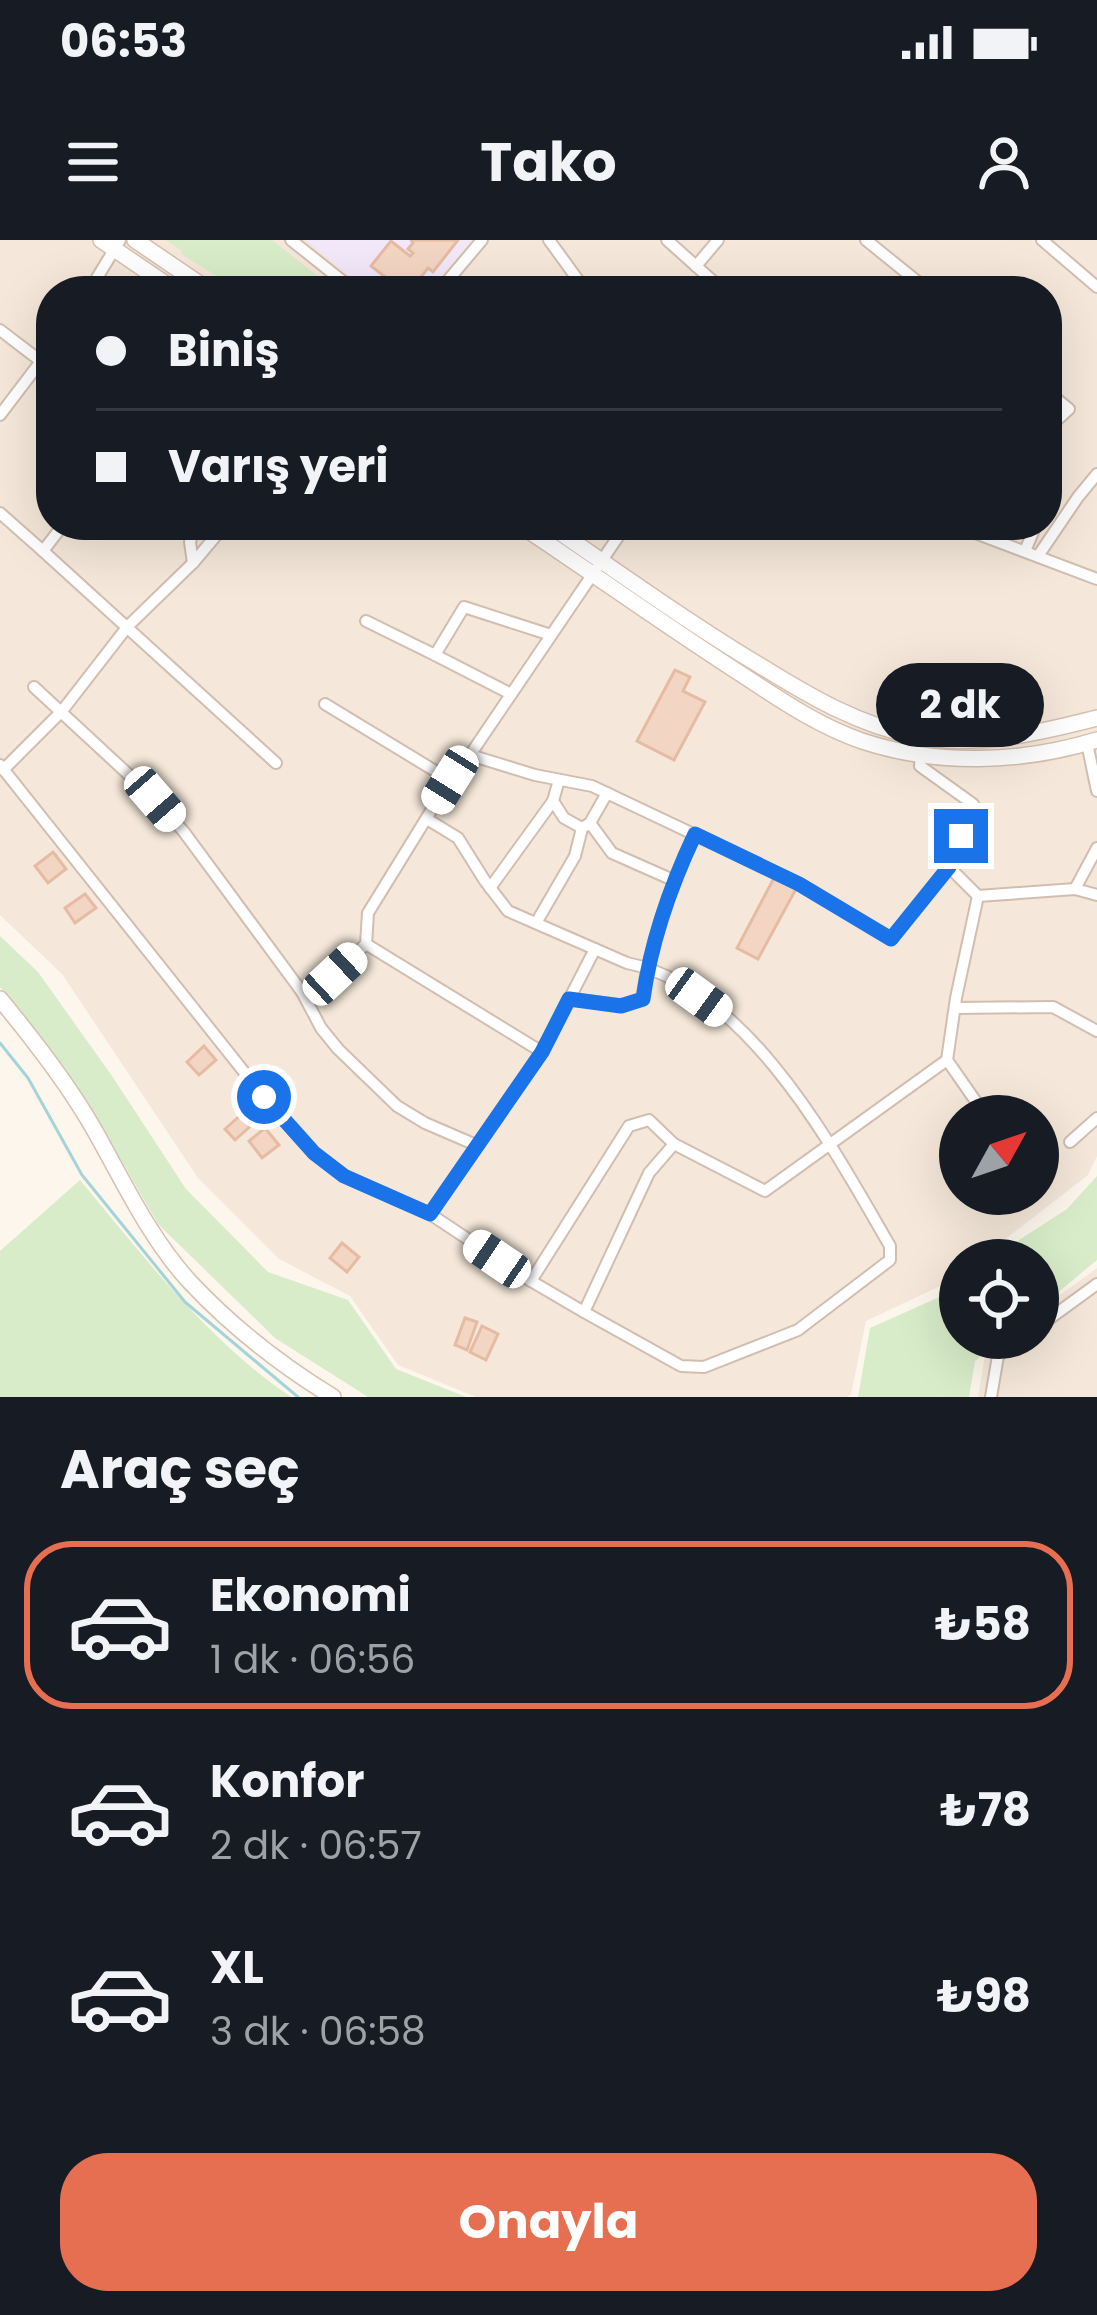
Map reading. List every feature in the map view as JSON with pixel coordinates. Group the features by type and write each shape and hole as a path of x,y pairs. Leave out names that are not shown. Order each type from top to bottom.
{"street":[{"path":"101,240 118,245 157,276"},
{"path":"136,240 188,276"},
{"path":"291,240 336,276"},
{"path":"452,276 482,240"},
{"path":"549,240 575,276"},
{"path":"667,240 707,276"},
{"path":"696,266 718,240"},
{"path":"866,240 910,276"},
{"path":"1042,240 1097,286"},
{"path":"98,276 118,245"},
{"path":"0,330 36,357"},
{"path":"0,416 36,376"},
{"path":"1062,521 1097,474"},
{"path":"0,513 276,763"},
{"path":"44,551 52,540"},
{"path":"191,540 194,563"},
{"path":"213,540 128,626 62,711 2,767 264,1097 314,1153 344,1176 430,1214 531,1281 681,1366 704,1366 798,1330 890,1260 890,1246 830,1142 745,1033 678,982 508,911 458,838 427,818"},
{"path":"547,540 825,704 872,724 916,736 962,739 1011,736 1097,718"},
{"path":"566,540 697,646 832,729 921,755 1017,756 1092,741 1097,791"},
{"path":"302,992 335,974 366,944 368,913 450,780 616,540"},
{"path":"994,540 1097,578"},
{"path":"1024,551 1029,540"},
{"path":"1038,556 1049,540"},
{"path":"435,655 464,607 551,635"},
{"path":"366,621 511,694"},
{"path":"34,688 155,799 184,832 302,992 328,1038 398,1106 476,1145"},
{"path":"326,704 450,780"},
{"path":"470,755 535,776 592,786 799,884 891,939 949,867 973,804 920,766 921,755"},
{"path":"490,888 553,801 559,780"},
{"path":"536,923 607,793"},
{"path":"553,801 564,818 586,826 612,853 673,880"},
{"path":"569,999 621,1006 643,999 647,967 673,880 695,834"},
{"path":"1075,889 1097,848"},
{"path":"949,867 978,896 1075,889 1097,895"},
{"path":"971,1095 947,1060 978,896"},
{"path":"366,944 542,1052"},
{"path":"430,1214 542,1052 595,949"},
{"path":"0,999 88,1119 154,1234 188,1281 261,1349 333,1397"},
{"path":"955,1008 1052,1007 1097,1031"},
{"path":"531,1281 629,1126 650,1120 674,1144 765,1191 947,1060"},
{"path":"1070,1142 1097,1118"},
{"path":"584,1312 649,1173 674,1144"},
{"path":"1059,1311 1097,1283"},
{"path":"992,1397 998,1359"}],"shaded area":[{"path":"0,240 1097,240 1097,1156 1088,1175 1059,1197 1059,1095 939,1095 939,1215 1036,1215 1005,1239 939,1239 939,1287 866,1321 851,1395 846,1397 476,1397 398,1365 350,1296 279,1259 198,1178 62,974 0,915"},
{"path":"306,240 472,240 442,276 350,276"},
{"path":"1097,1268 1097,1397 978,1397 984,1359 1059,1359 1059,1296"}],"green space":[{"path":"166,240 272,240 318,276 217,276"},
{"path":"0,936 38,972 186,1189 268,1272 348,1300 396,1369 466,1397 368,1397 275,1338 158,1224 94,1113 0,987"},
{"path":"1097,1176 1097,1260 1059,1292 1059,1239 1021,1239 1067,1209"},
{"path":"80,1180 204,1324 291,1397 0,1397 0,1251"},
{"path":"939,1297 939,1359 977,1359 969,1397 858,1397 870,1328"}],"building":[{"path":"411,240 458,240 433,272 428,268 422,276 384,276 371,266 391,241 410,256"},
{"path":"675,670 690,677 683,691 705,702 674,760 637,741"},
{"path":"53,852 66,869 48,883 35,866"},
{"path":"774,878 796,889 758,959 737,948"},
{"path":"85,894 96,908 75,923 65,908"},
{"path":"204,1046 216,1060 199,1075 187,1062"},
{"path":"244,1112 254,1123 235,1140 225,1129"},
{"path":"265,1128 279,1145 262,1158 249,1141"},
{"path":"342,1243 359,1257 347,1272 330,1258"},
{"path":"465,1318 477,1322 467,1350 455,1345"},
{"path":"482,1326 498,1334 486,1360 470,1352"}],"waterway":[{"path":"0,1043 28,1078 82,1175 185,1302 298,1397"}],"route":[{"path":"264,1097 314,1153 344,1176 430,1214 542,1052 569,999 621,1006 643,999 647,967 673,880 695,834 799,884 891,939 949,867 961,836"}]}
